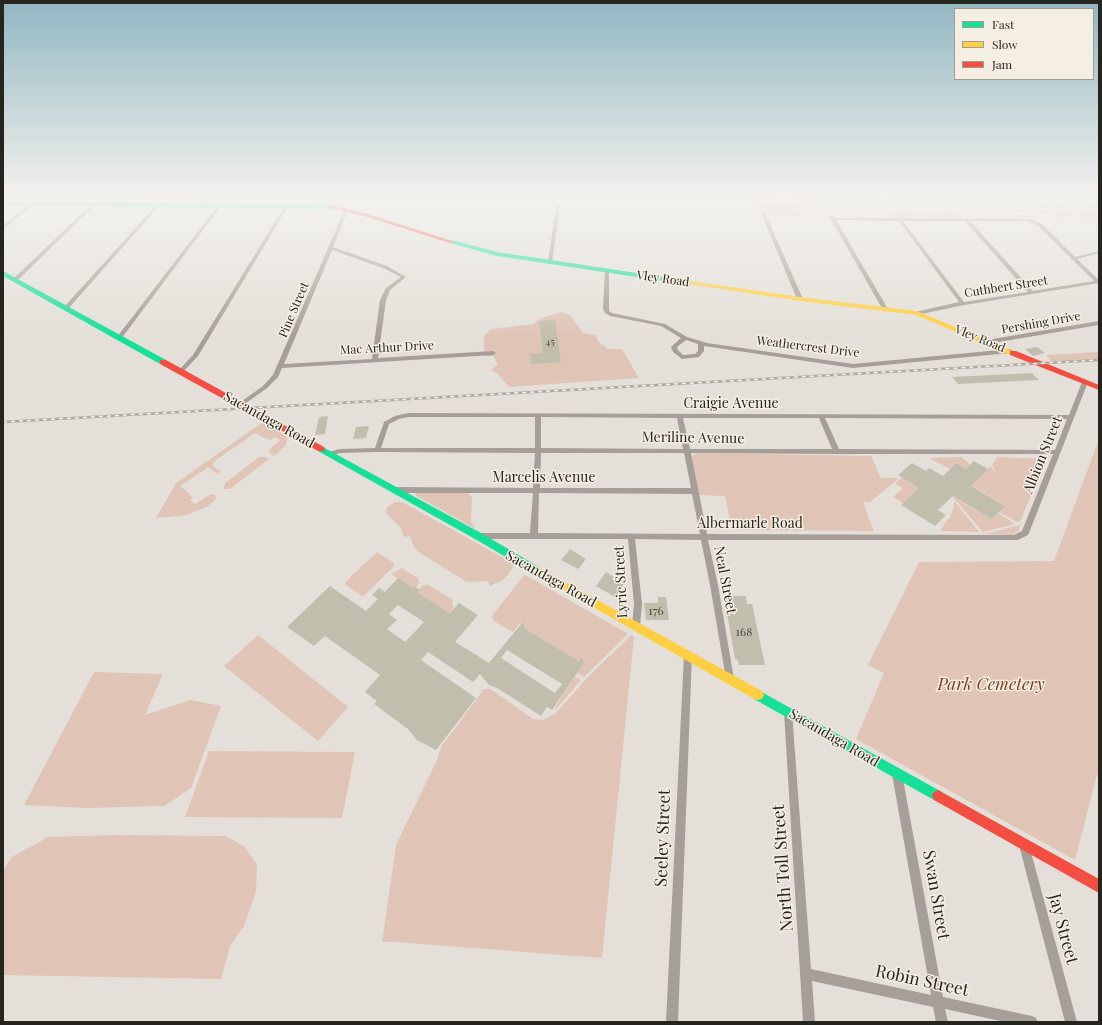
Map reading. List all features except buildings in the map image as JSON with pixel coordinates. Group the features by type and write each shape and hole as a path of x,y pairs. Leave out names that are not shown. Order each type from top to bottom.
{"street":[{"path":"15,280 54,243"},
{"path":"66,308 124,243"},
{"path":"119,338 191,243"},
{"path":"181,371 195,356 264,243"},
{"name":"Pine Street","path":"240,405 265,387 276,376 333,243"},
{"name":"Vley Road","path":"457,243 484,251 607,271 829,303 917,313 1099,388"},
{"path":"550,262 553,243"},
{"path":"776,243 800,299"},
{"path":"847,243 885,309"},
{"path":"917,243 963,304"},
{"path":"987,243 1032,293"},
{"path":"1057,243 1098,282"},
{"path":"331,248 385,267 404,277 388,289 383,300 375,360"},
{"path":"1073,259 1099,252"},
{"name":"Weathercrest Drive","path":"607,271 606,309 610,314 663,325 685,338 701,344 853,366 1010,352"},
{"name":"Sacandaga Road","path":"3,273 478,536 1099,886"},
{"name":"Cuthbert Street","path":"917,313 1098,282"},
{"name":"Pershing Drive","path":"986,342 1099,323"},
{"path":"685,338 674,347 675,351 682,358 697,356 701,351 701,344"},
{"name":"Mac Arthur Drive","path":"281,366 493,353"},
{"name":"Albion Street","path":"1022,536 1025,533 1085,382"},
{"name":"Craigie Avenue","path":"377,450 384,427 391,419 408,415 1071,417"},
{"path":"534,535 538,416"},
{"name":"Neal Street","path":"680,416 730,679"},
{"path":"821,416 837,452"},
{"name":"Meriline Avenue","path":"330,454 340,451 377,450 538,449 837,452 1056,452"},
{"name":"Marcelis Avenue","path":"393,490 695,491"},
{"name":"Albermarle Road","path":"478,536 534,535 1010,539 1022,536"},
{"name":"Lyric Street","path":"631,536 638,598 636,626"},
{"name":"Seeley Street","path":"672,1022 688,655"},
{"name":"North Toll Street","path":"788,712 809,1022"},
{"name":"Swan Street","path":"898,774 942,1022"},
{"name":"Jay Street","path":"1024,845 1071,1022"},
{"name":"Robin Street","path":"806,974 1032,1022"}],"green space":[{"path":"561,312 570,315 583,333 595,335 600,344 605,346 607,349 622,349 639,378 509,387 497,373 491,370 498,364 493,356 484,356 484,336 491,329 534,324 539,319"},
{"path":"1099,352 1099,359 1052,362 1046,355"},
{"path":"263,422 287,436 286,445 278,453 274,456 268,451 280,440 275,437 271,440 255,433 216,460 212,466 221,471 217,474 208,467 180,486 190,494 189,495 193,498 190,500 195,504 211,494 215,495 216,499 208,506 187,515 156,518 176,483"},
{"name":"Park Cemetery","path":"1099,439 1099,767 1075,860 856,739 884,673 868,665 919,562 1054,561"},
{"path":"696,453 871,456 881,478 899,478 870,502 863,502 874,531 732,530 725,496 699,495 692,457"},
{"path":"259,457 269,459 230,489 224,489 225,483"},
{"path":"962,457 970,465 966,469 956,463 950,469 929,458"},
{"path":"997,457 1046,459 1020,522 1017,522 999,512 1004,505 965,482 970,477 976,481 990,466 996,472 992,465"},
{"path":"902,477 927,493 921,498 913,494 903,503 893,497 903,488 895,484"},
{"path":"416,493 468,493 472,497 471,522 475,526 474,528 415,495"},
{"path":"952,496 992,519 998,513 1015,524 983,532"},
{"path":"395,502 402,502 513,563 513,568 503,580 490,586 488,581 467,582 420,553 414,547 410,536 404,537 401,528 387,514 386,511 387,507"},
{"path":"954,502 979,532 941,530 950,517"},
{"path":"1020,525 1019,531 1011,535 985,534"},
{"path":"377,552 394,563 394,566 365,595 362,596 346,585 345,582"},
{"path":"402,568 419,579 418,581 420,583 416,587 413,588 391,574"},
{"path":"524,575 628,634 584,677 577,673 584,663 583,659 579,661 523,628 523,623 520,623 513,632 494,621 492,616"},
{"path":"427,584 453,600 452,605 454,606 450,613 417,592 423,585 426,586"},
{"path":"258,635 348,707 318,741 224,666"},
{"path":"631,635 634,637 602,958 382,942 396,845 437,760 441,747 484,689 491,689 533,719 543,720 556,713 587,678"},
{"path":"94,672 163,674 145,715 190,700 221,706 191,788 164,806 85,808 24,805"},
{"path":"575,677 581,680 557,708 555,707"},
{"path":"209,751 355,752 342,818 185,817"},
{"path":"113,835 225,836 244,846 257,865 256,892 244,926 230,946 221,979 3,975 3,871 12,857 48,837"}],"railway":[{"path":"3,422 1099,360"}],"traffic: fast":[{"path":"455,243 497,254 690,283"},
{"path":"3,273 163,362"},
{"path":"321,449 536,570"},
{"path":"758,695 938,796"}],"traffic: slow":[{"path":"690,283 800,299 917,313 1013,353"},
{"path":"536,570 758,695"}],"traffic: jam":[{"path":"1013,353 1099,388"},
{"path":"163,362 321,449"},
{"path":"938,796 1099,886"}]}
